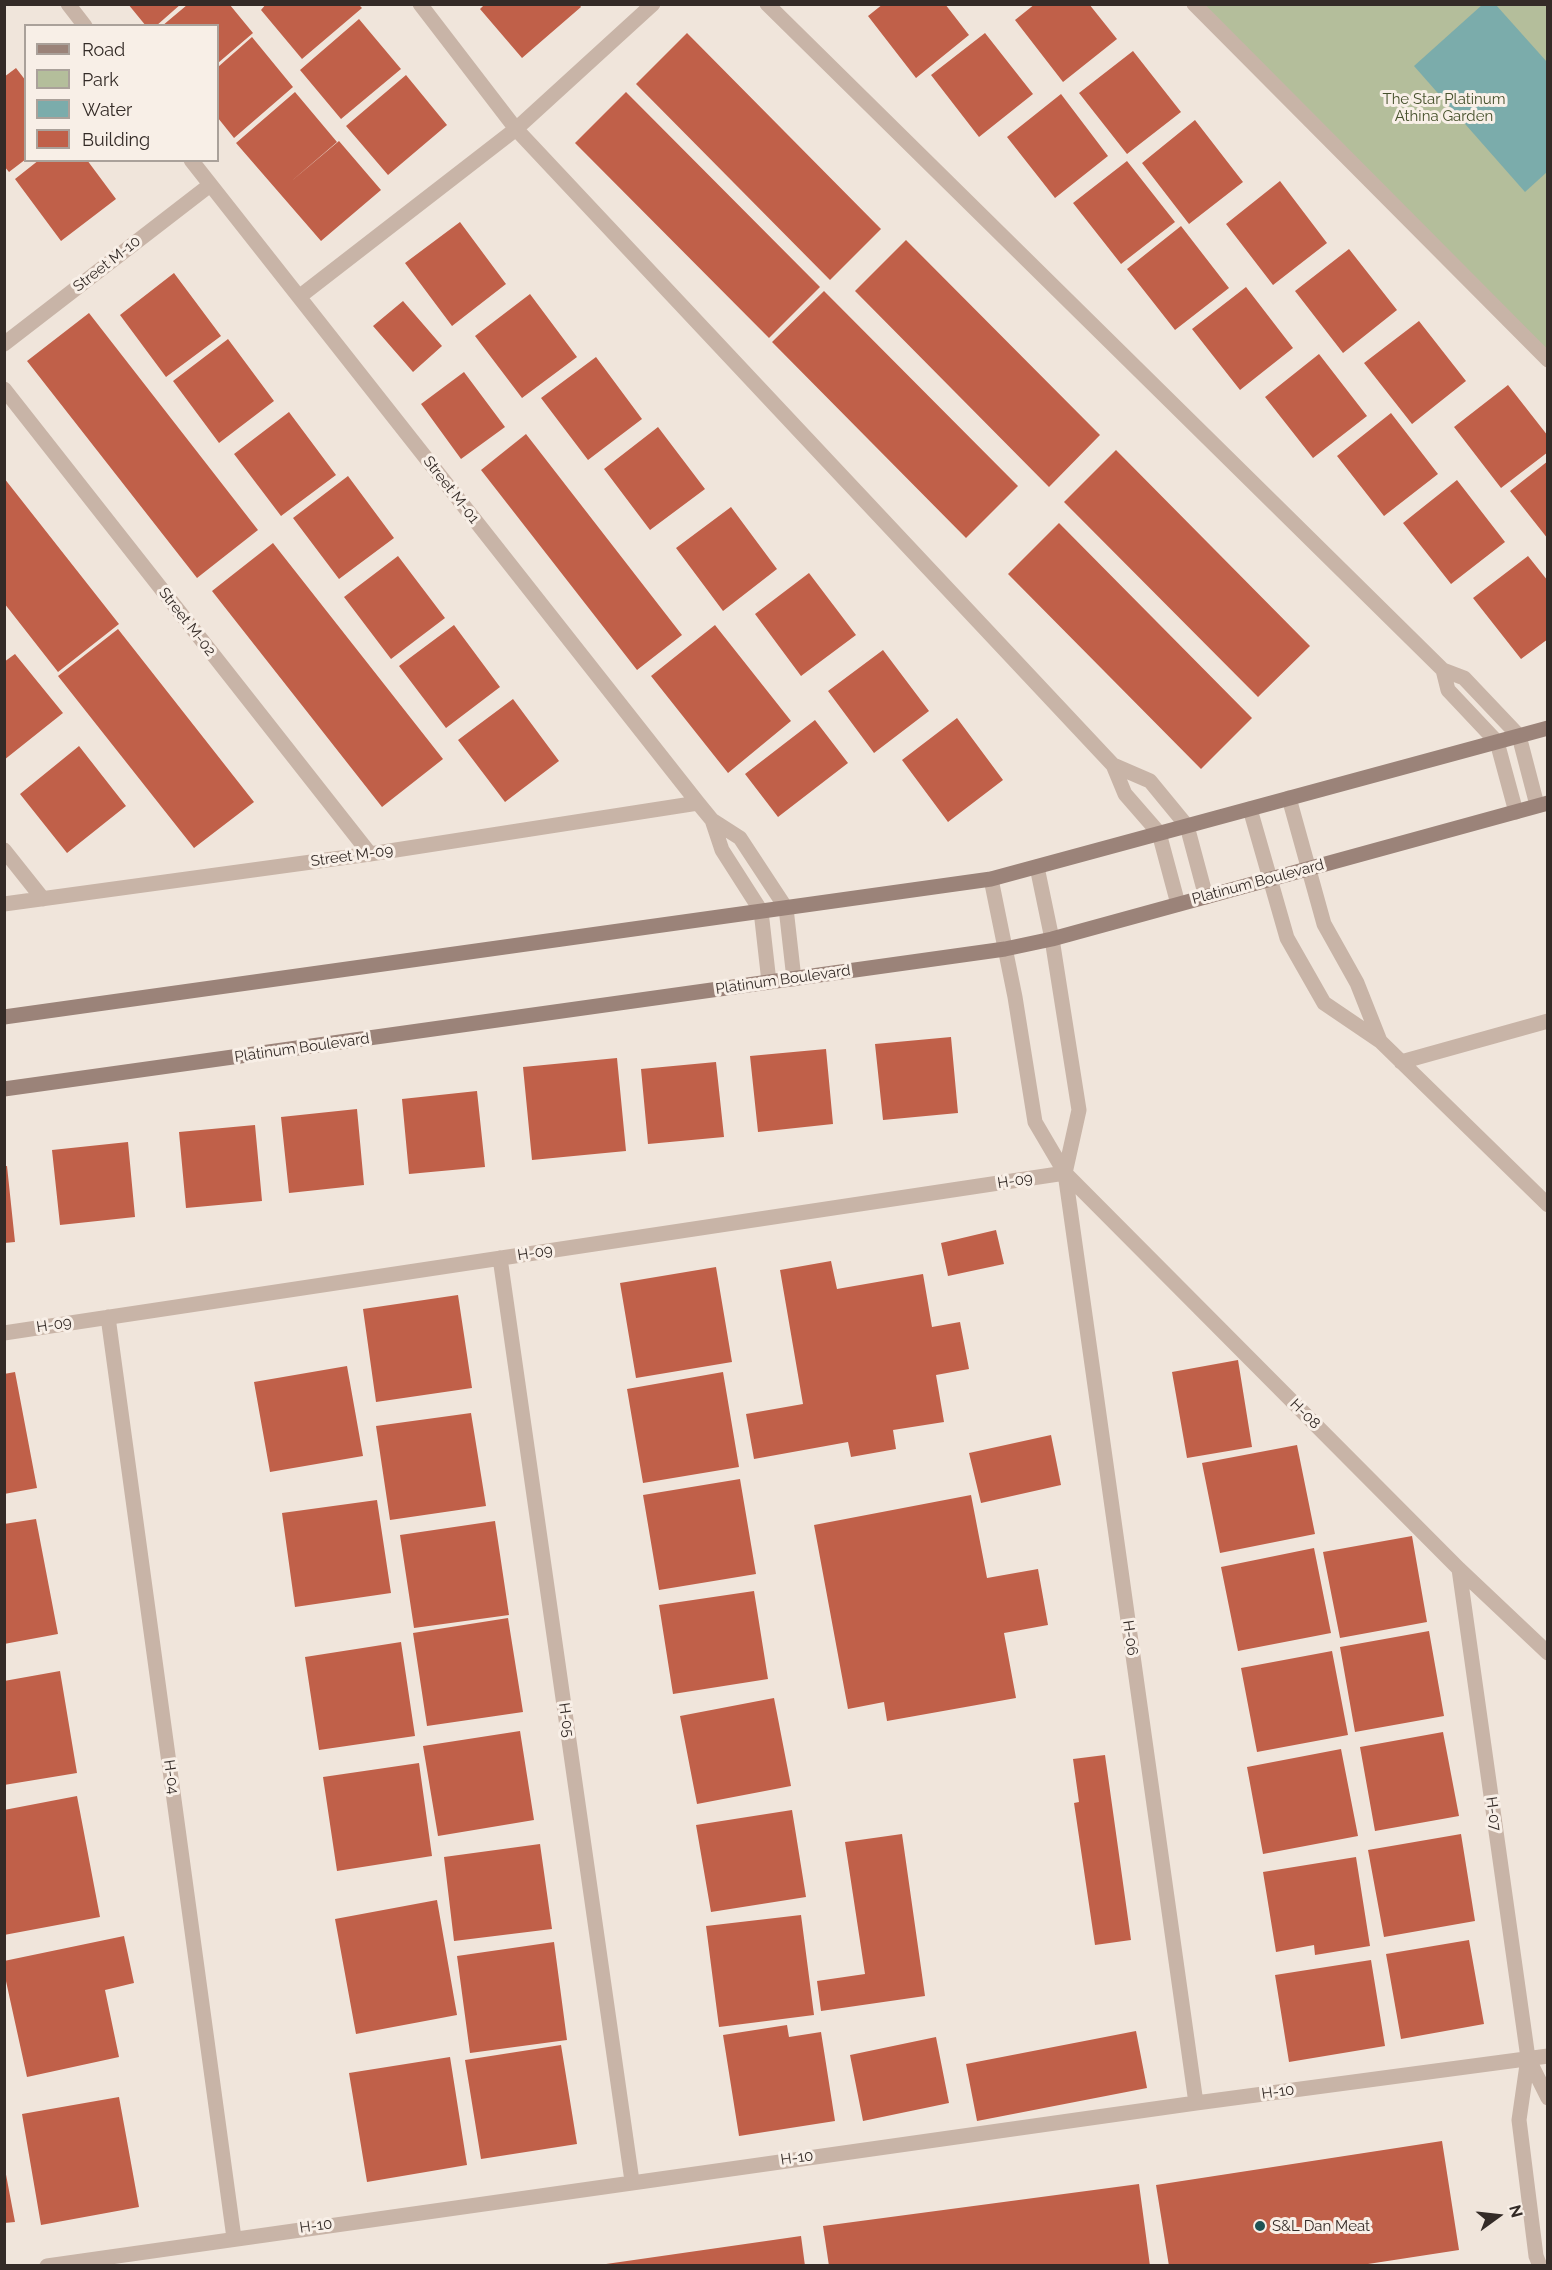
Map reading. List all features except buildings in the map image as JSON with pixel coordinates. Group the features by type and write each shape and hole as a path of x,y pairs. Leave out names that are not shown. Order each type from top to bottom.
{"street":[{"path":"68,4 83,24"},
{"path":"420,4 516,129 1113,765 1125,794 1159,833 1178,904"},
{"path":"299,297 516,129 653,4"},
{"path":"767,4 1443,670 1464,678 1519,736 1542,804"},
{"path":"1194,4 1548,360"},
{"name":"Street M-01","path":"193,162 712,820"},
{"name":"Street M-10","path":"4,344 210,185"},
{"name":"Street M-02","path":"4,389 370,854"},
{"path":"1443,670 1448,690 1497,742 1516,812"},
{"path":"4,1017 992,879 1548,728"},
{"path":"1113,765 1150,781 1187,826 1206,897"},
{"path":"1289,798 1324,924 1357,982 1380,1041"},
{"name":"Street M-09","path":"4,904 370,854 698,803"},
{"name":"Platinum Boulevard","path":"4,1089 1005,949 1052,939 1542,804"},
{"path":"1250,809 1287,938 1324,1003 1380,1041 1548,1205"},
{"path":"712,820 740,838 786,908 794,979"},
{"path":"712,820 722,850 761,911 769,982"},
{"path":"4,850 43,899"},
{"path":"1037,867 1052,939 1079,1110 1065,1173"},
{"path":"992,879 1015,997 1035,1122 1065,1173"},
{"path":"1401,1062 1548,1022"},
{"name":"H-09","path":"4,1333 1065,1173"},
{"name":"H-08","path":"1065,1173 1459,1569 1548,1653"},
{"name":"H-06","path":"1065,1173 1196,2103"},
{"name":"H-05","path":"500,1258 632,2181"},
{"name":"H-04","path":"108,1317 234,2238"},
{"name":"H-07","path":"1459,1569 1528,2058 1519,2120 1536,2256 1540,2265"},
{"name":"H-10","path":"47,2265 632,2181 1548,2056"},
{"name":"H-07","path":"1528,2058 1548,2098"}],"green space":[{"name":"The Star Platinum Athina Garden","path":"1194,5 1547,5 1547,360"}],"water":[{"path":"1482,5 1496,5 1547,62 1547,172 1525,192 1414,66"}],"place":[{"name":"S&L Dan Meat","path":"1260,2226"}]}
